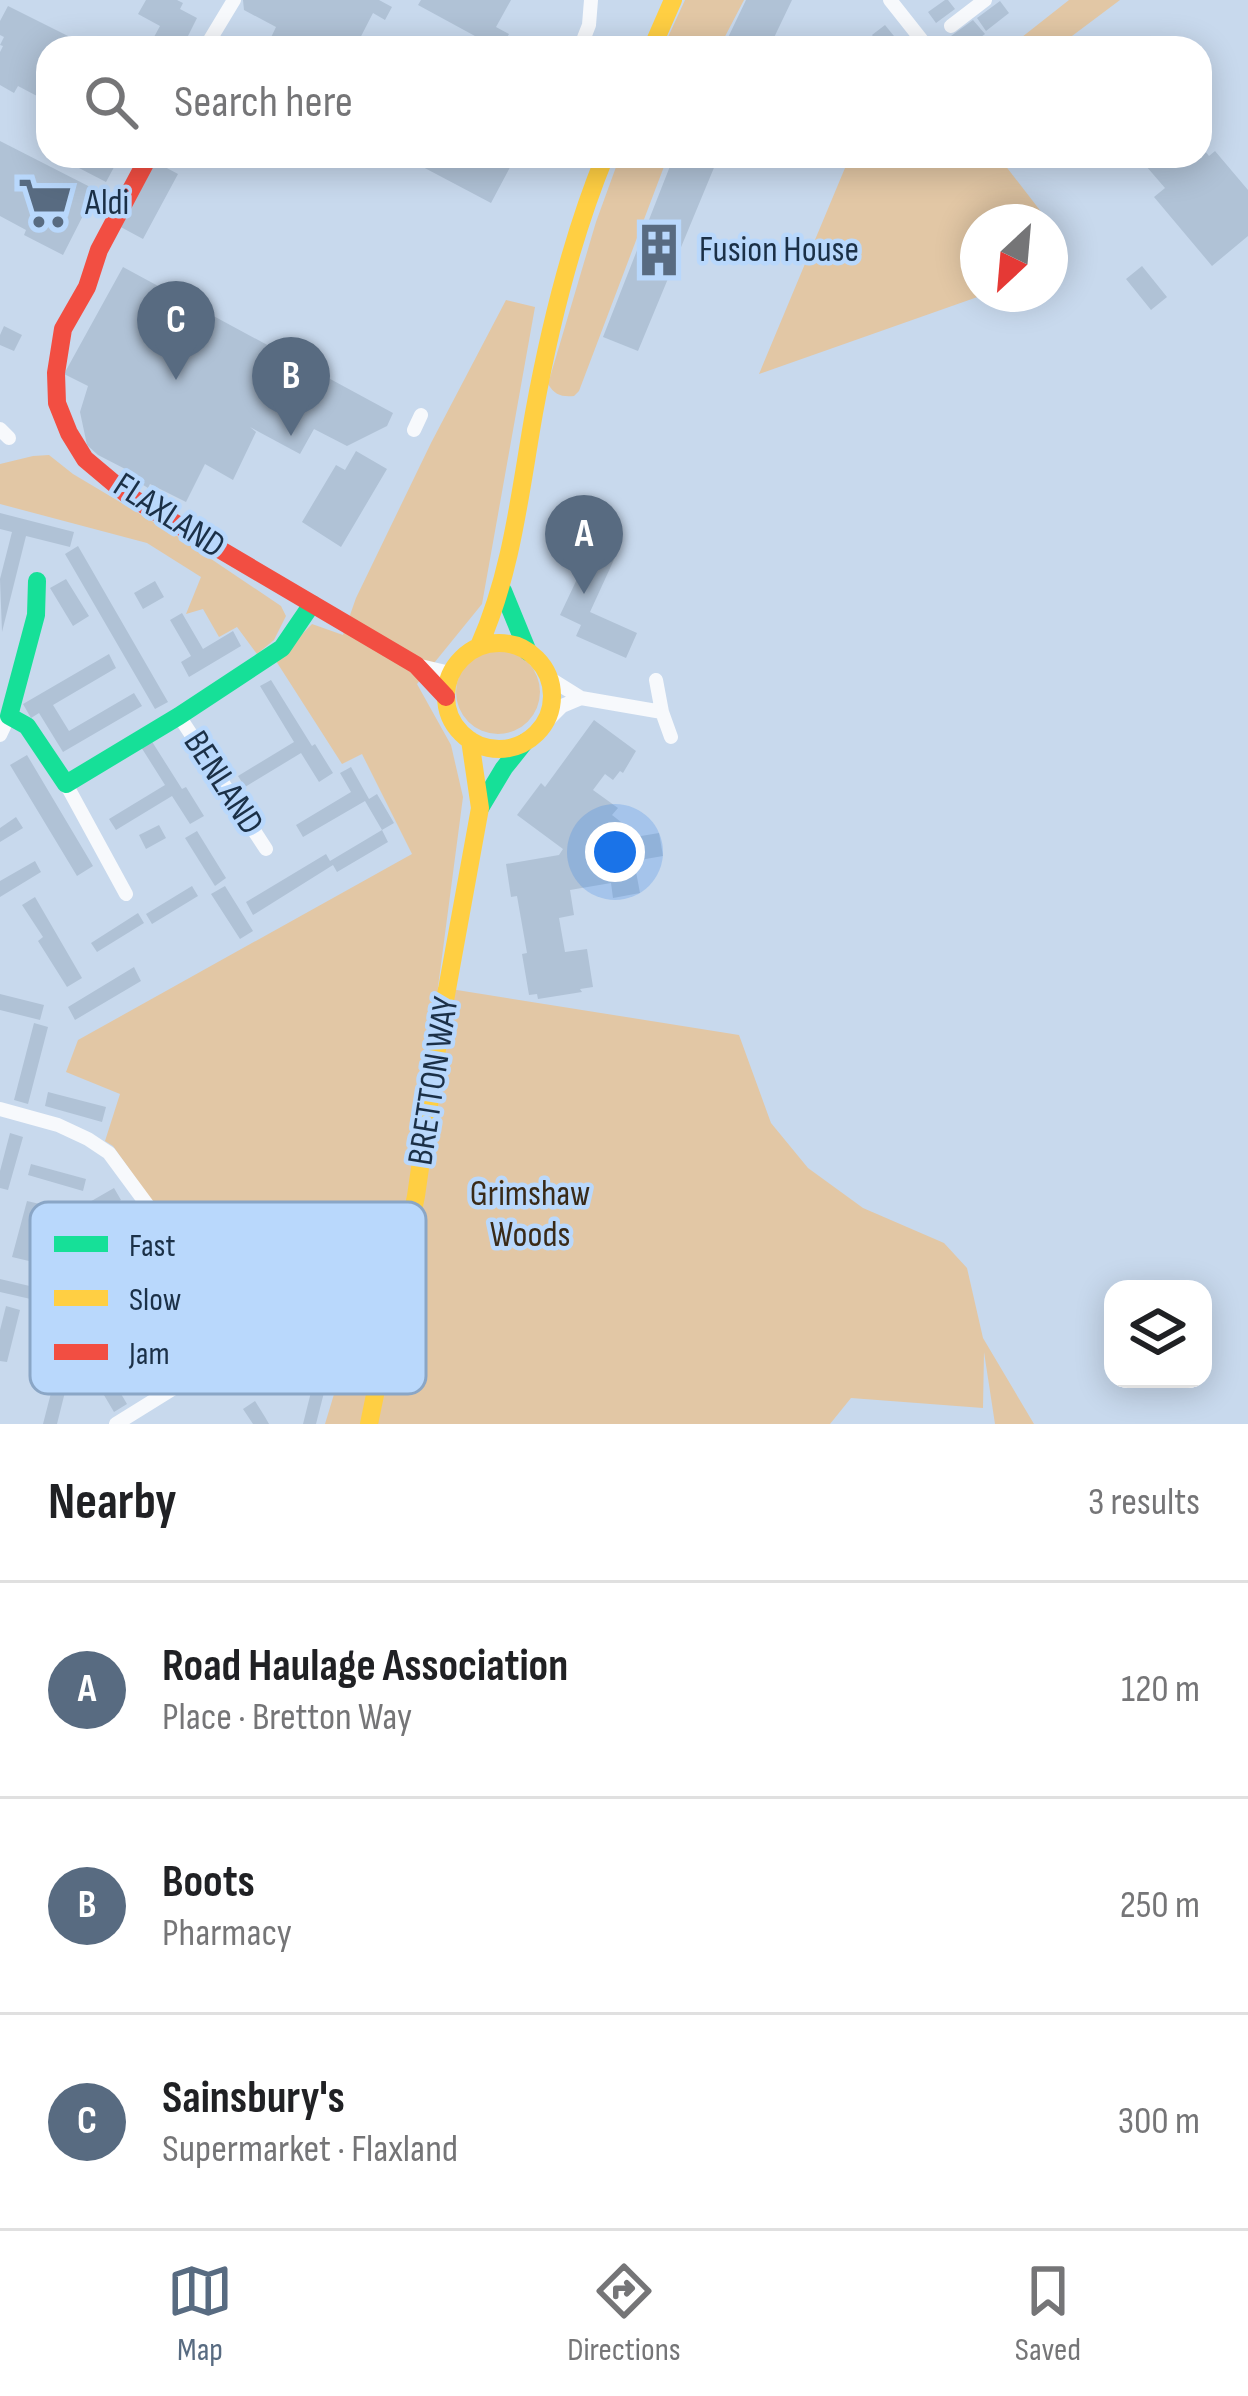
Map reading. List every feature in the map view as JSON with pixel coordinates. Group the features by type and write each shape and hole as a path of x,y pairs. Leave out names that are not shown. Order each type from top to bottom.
{"street":[{"path":"212,36 234,0"},
{"path":"585,36 591,0"},
{"path":"657,36 673,0"},
{"path":"890,0 918,36"},
{"path":"950,26 986,0"},
{"name":"FLAXLAND","path":"143,168 62,329 57,404 69,433 85,459 129,496 416,665 446,697"},
{"path":"479,646 503,591 554,308 600,168"},
{"path":"37,581 37,615 4,725 27,726 66,784 126,895"},
{"path":"503,591 528,652"},
{"name":"BENLAND","path":"66,784 281,648 312,604"},
{"path":"543,725 550,710 549,678 528,652 508,643 479,646 467,652 450,673 446,697 452,722 470,740 496,749 524,742 543,725 562,706 581,698"},
{"name":"FLAXLAND","path":"416,665 450,673"},
{"path":"549,678 581,698 662,712"},
{"path":"656,680 671,737"},
{"name":"BENLAND","path":"179,716 266,849"},
{"name":"BRETTON WAY","path":"415,1202 480,808 470,740"},
{"name":"BRETTON WAY","path":"480,808 524,742"},
{"path":"0,1109 88,1139 109,1153 145,1202"},
{"path":"116,1424 164,1394"},
{"name":"BRETTON WAY","path":"369,1424 376,1394"}],"green space":[{"path":"685,0 744,0 725,36 668,36"},
{"path":"1069,0 1120,0 1072,36 1023,36"},
{"path":"616,168 663,168 579,391 562,396 548,384"},
{"path":"845,168 1007,168 1035,204 960,204 960,303 759,374"},
{"name":"Grimshaw Woods","path":"506,300 535,307 482,604 417,684 451,745 463,797 438,987 739,1035 771,1123 808,1168 863,1208 944,1243 967,1268 983,1338 1034,1424 995,1424 984,1352 983,1408 851,1398 830,1424 325,1424 334,1394 426,1394 426,1202 153,1202 105,1141 120,1094 66,1072 78,1040 412,854 362,754 342,764 276,661 312,624 343,635 431,443"},
{"path":"49,455 281,606 286,616 274,640 257,654 237,627 219,637 203,609 186,614 201,577 147,543 0,504 0,464"},
{"path":"498,650 527,663 540,692 527,721 498,734 469,721 456,692 469,663"}],"building":[{"path":"146,0 177,0 183,3 180,9 197,18 188,36 155,36 160,26 138,14"},
{"path":"243,0 379,0 392,7 385,20 373,13 361,36 272,36 276,27 244,10"},
{"path":"421,0 511,0 496,27 509,34 475,36 418,5"},
{"path":"746,0 792,0 775,36 729,36"},
{"path":"945,0 955,9 936,23 928,12"},
{"path":"1000,1 1009,13 986,31 977,18"},
{"path":"8,6 68,36 36,36 36,95 18,86 14,93 0,85 4,37 0,21"},
{"path":"973,20 985,34 982,36 951,36"},
{"path":"885,25 894,36 873,36"},
{"name":"Aldi","path":"0,141 36,159 36,168 53,168 96,190 63,255 0,216"},
{"path":"1215,151 1248,190 1248,236 1212,266 1154,197 1165,188 1148,168 1212,168"},
{"path":"79,168 114,168 106,182"},
{"path":"148,168 167,168 178,174 143,239 117,225"},
{"path":"425,168 510,168 491,203"},
{"name":"Fusion House","path":"669,168 714,168 638,351 603,337"},
{"path":"1142,266 1167,297 1151,310 1126,279"},
{"path":"123,267 393,413 387,426 347,446 314,429 300,454 250,427 256,432 233,480 205,464 186,502 150,484 148,488 87,445 80,412 88,386 64,374"},
{"path":"4,326 22,335 14,351 0,345"},
{"path":"356,451 387,469 341,547 302,522 336,465 345,470"},
{"path":"0,513 74,532 70,547 26,536 2,632 0,579 12,532 0,529"},
{"path":"593,542 617,553 590,612 637,633 626,658 576,636 581,625 560,615 578,577 572,574"},
{"path":"78,546 168,702 155,709 65,554"},
{"path":"66,579 89,616 73,626 50,588"},
{"path":"155,581 164,597 143,609 134,593"},
{"path":"182,613 203,649 233,631 241,646 189,677 181,662 191,656 170,620"},
{"path":"109,654 116,668 53,705 69,731 134,693 142,706 63,752 39,713 31,718 23,704"},
{"path":"271,680 333,773 319,782 301,753 245,787 238,776 294,742 260,686"},
{"path":"594,720 636,751 623,773 613,780 605,774 593,790 618,808 612,815 630,829 623,839 659,833 663,856 634,861 640,893 613,898 611,883 570,890 574,915 559,918 565,952 587,949 593,987 538,999 537,994 529,995 517,896 511,897 506,864 559,855 563,849 517,815 541,783 545,787"},
{"path":"151,740 204,816 190,824 172,796 116,830 109,819 165,785 141,747"},
{"path":"27,755 93,866 77,876 10,765"},
{"path":"351,767 369,799 377,794 394,823 382,830 365,801 303,837 296,825 351,792 340,773"},
{"path":"16,817 23,828 0,842 0,828"},
{"path":"159,825 166,838 146,849 139,835"},
{"path":"382,830 388,842 337,872 333,865 253,915 246,902 326,854 330,861"},
{"path":"197,831 226,878 215,886 185,838"},
{"path":"35,861 41,872 0,897 0,881"},
{"path":"192,886 198,896 152,924 146,914"},
{"path":"225,886 253,931 240,939 211,894"},
{"path":"35,897 82,978 67,987 22,905"},
{"path":"138,913 144,923 97,952 91,943"},
{"path":"134,967 141,981 75,1020 68,1007"},
{"path":"0,994 44,1005 40,1020 0,1010"},
{"path":"34,1023 48,1027 28,1104 14,1100"},
{"path":"48,1092 106,1107 102,1122 45,1106"},
{"path":"10,1133 23,1137 8,1190 0,1188 0,1171"},
{"path":"31,1164 86,1179 83,1191 28,1175"},
{"path":"114,1188 121,1200 118,1202 90,1202"},
{"path":"27,1201 31,1202 29,1261 12,1257"},
{"path":"0,1279 30,1286 30,1299 0,1292"},
{"path":"6,1306 20,1310 7,1362 0,1361"},
{"path":"51,1394 65,1394 57,1424 43,1424"},
{"path":"103,1394 121,1394 127,1404 114,1412"},
{"path":"310,1394 324,1394 316,1424 303,1424"},
{"path":"255,1401 269,1424 253,1424 243,1409"}],"traffic: fast":[{"path":"37,581 36,615 9,716 27,726 66,784 282,648 312,604"},
{"path":"503,591 528,652"},
{"path":"480,808 524,743"}],"traffic: slow":[{"path":"657,36 673,0"},
{"path":"479,646 507,561 563,283 601,168"},
{"path":"499,643 519,647 536,659 548,676 552,696 548,716 536,733 519,745 499,749 479,745 462,733 450,716 446,696 450,676 462,659 479,647 499,643"},
{"path":"415,1202 480,808 470,740"},
{"path":"369,1424 375,1394"}],"traffic: jam":[{"path":"143,168 63,329 57,403 69,433 85,459 129,496 416,665 446,697"}],"place":[{"name":"Aldi","path":"45,203"},
{"name":"Fusion House","path":"659,250"},
{"name":"Sainsbury's","path":"176,380"},
{"name":"Boots","path":"291,436"},
{"name":"Road Haulage Association","path":"584,594"}]}
